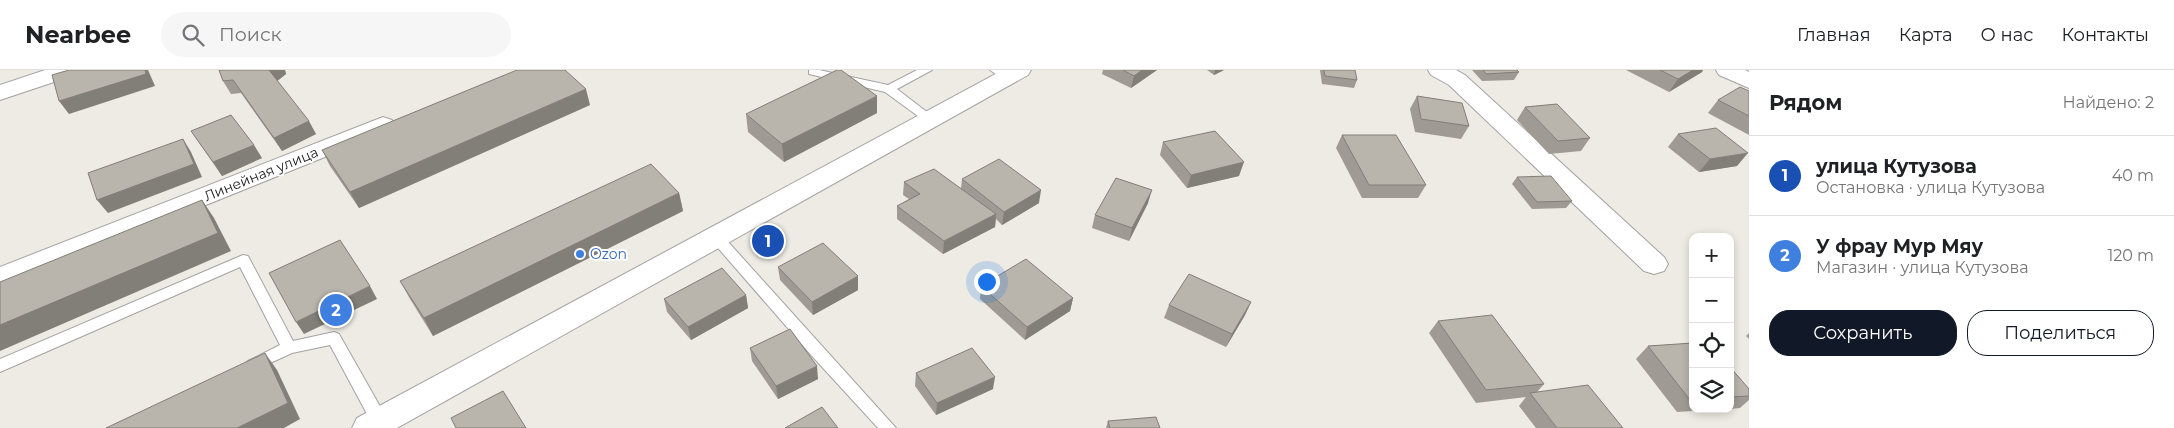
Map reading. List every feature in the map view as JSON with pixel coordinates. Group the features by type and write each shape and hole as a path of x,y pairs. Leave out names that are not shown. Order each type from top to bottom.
{"street":[{"path":"0,93 67,70"},
{"path":"1439,70 1457,80 1654,264"},
{"path":"1727,70 1749,81"},
{"path":"374,425 930,119 1008,72"},
{"name":"Линейная улица","path":"0,278 403,118"}],"lane":[{"path":"889,89 926,70"},
{"path":"813,72 889,89 930,119"},
{"path":"716,236 817,352 888,428"},
{"path":"0,366 243,260 289,348"},
{"path":"240,370 289,348 334,338 374,425"}],"building":[{"path":"69,70 145,70 146,74 59,101 52,75"},
{"path":"219,70 269,70 309,121 274,138 233,80 223,81"},
{"path":"517,70 565,70 586,89 350,192 322,150"},
{"path":"837,70 841,70 877,96 782,144 746,114"},
{"path":"1123,70 1142,70 1134,76"},
{"path":"1324,70 1355,70 1357,80 1325,76"},
{"path":"1483,70 1517,70 1519,72 1486,74"},
{"path":"1660,70 1693,70 1678,79"},
{"path":"1740,87 1749,91 1749,116 1718,100"},
{"path":"1417,96 1462,103 1469,126 1421,119"},
{"path":"1557,104 1590,138 1558,141 1525,107"},
{"path":"231,115 254,145 213,162 191,131"},
{"path":"1716,128 1748,153 1710,159 1678,134"},
{"path":"1215,131 1244,162 1191,175 1163,142"},
{"path":"1342,135 1396,135 1426,185 1369,185"},
{"path":"183,139 194,164 97,200 88,173"},
{"path":"999,159 1041,190 1004,212 962,179"},
{"path":"651,164 679,193 424,318 400,281"},
{"path":"934,169 996,214 944,241 897,206 920,194 904,182"},
{"path":"1551,176 1572,201 1537,202 1517,177"},
{"path":"1116,178 1152,190 1132,228 1095,215"},
{"path":"202,200 218,233 0,325 0,282"},
{"path":"340,240 370,286 296,322 269,273"},
{"path":"823,243 858,276 812,302 778,267"},
{"path":"1026,259 1073,298 1027,327 981,286"},
{"path":"722,268 746,295 688,327 664,299"},
{"path":"1189,274 1251,302 1232,334 1169,305"},
{"path":"1492,315 1544,384 1486,390 1438,321"},
{"path":"790,329 817,366 776,386 750,348"},
{"path":"1689,343 1689,399 1648,346"},
{"path":"972,348 995,377 937,403 916,373"},
{"path":"265,353 288,403 237,428 106,428"},
{"path":"1734,372 1749,389 1749,396 1734,397"},
{"path":"1588,385 1623,428 1557,428 1530,393"},
{"path":"503,391 526,428 456,428 451,418"},
{"path":"822,407 838,428 785,428"},
{"path":"1156,417 1160,428 1110,428 1108,421"}],"place":[{"name":"улица Кутузова","path":"768,241"},
{"name":"Ozon","path":"580,254"},
{"name":"У фрау Мур Мяу","path":"336,310"}]}
